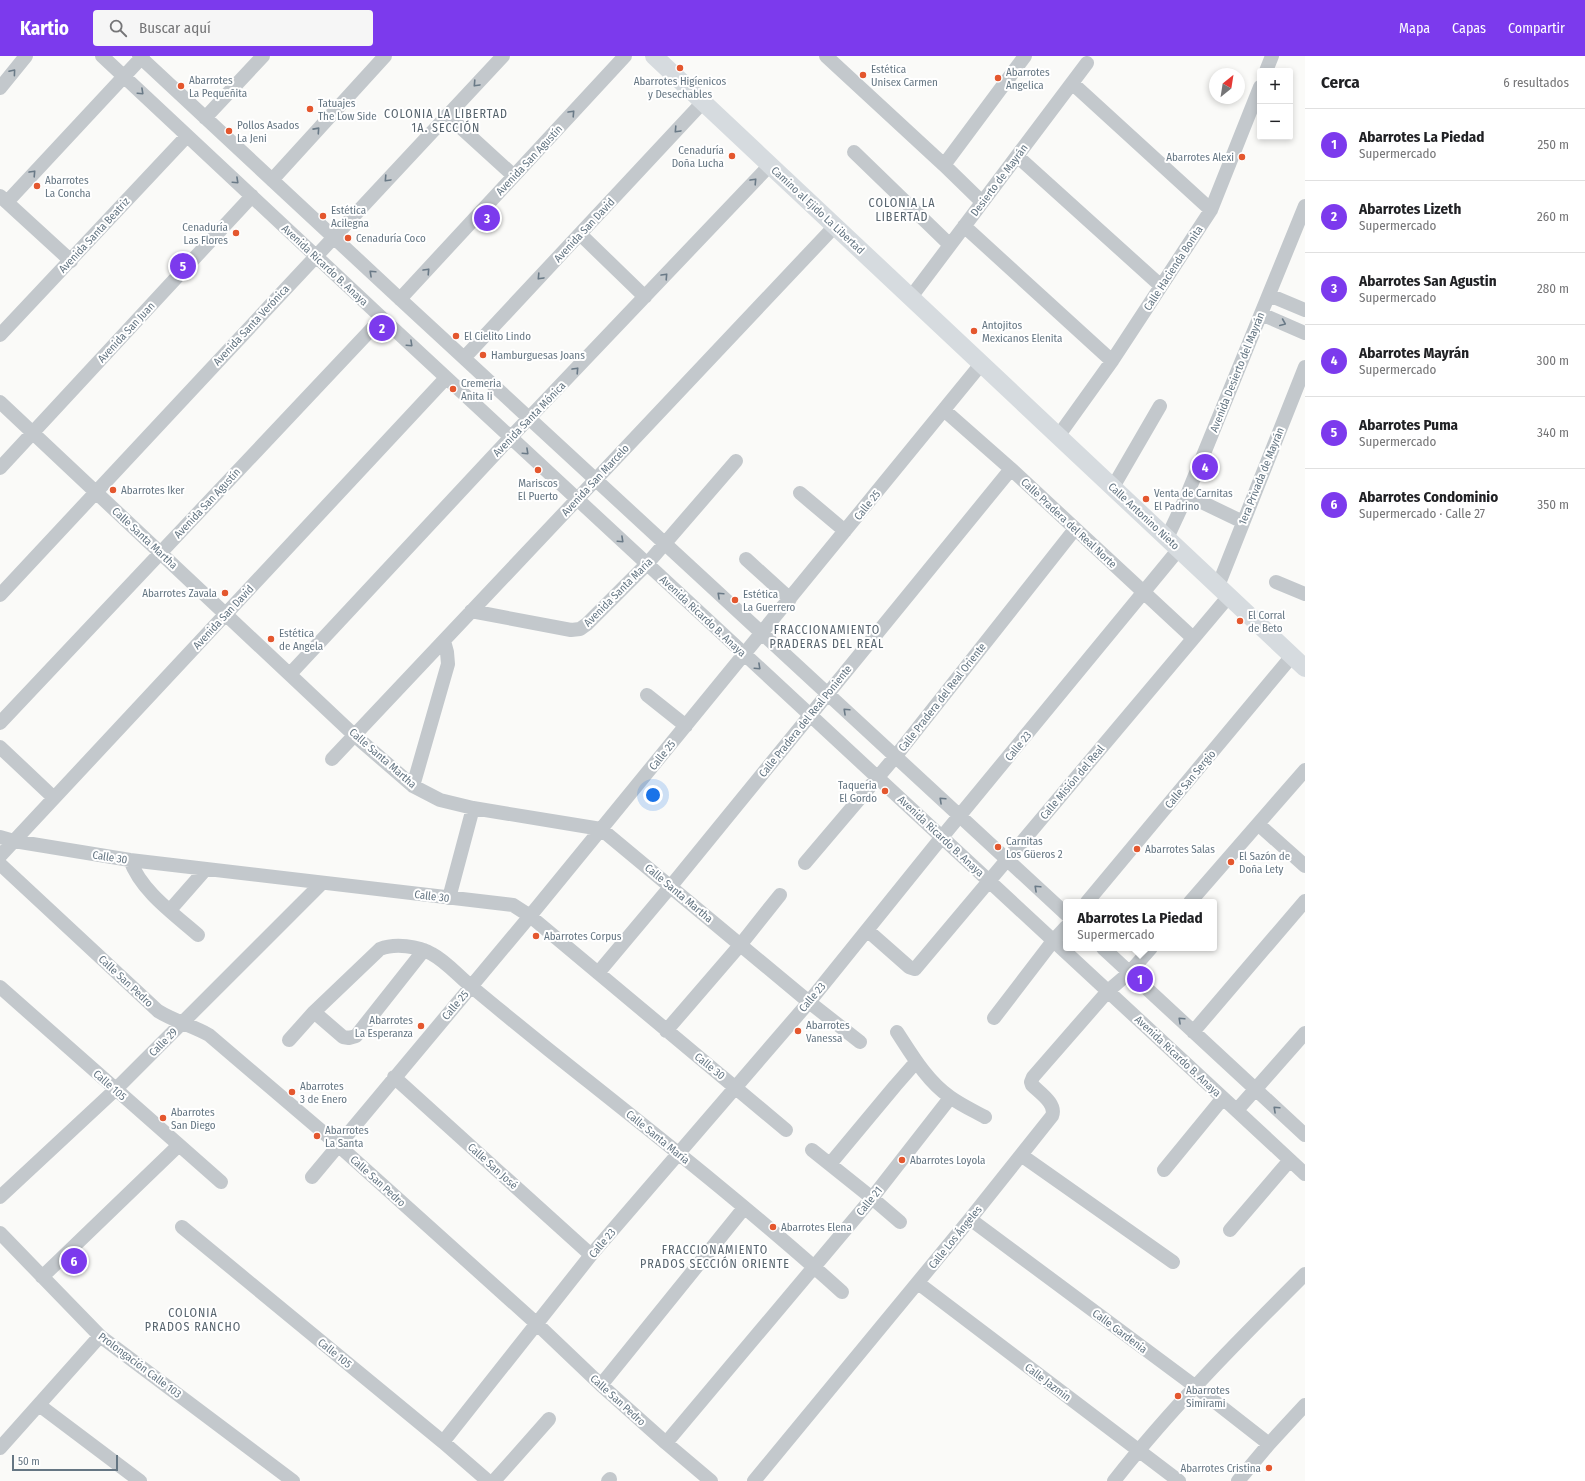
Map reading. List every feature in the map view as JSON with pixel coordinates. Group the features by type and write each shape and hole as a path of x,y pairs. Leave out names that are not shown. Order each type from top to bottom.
{"main road":[{"name":"Camino al Ejido La Libertad","path":"654,56 982,364"},
{"name":"Calle Antonino Nieto","path":"982,364 1299,662"}],"street":[{"path":"0,88 26,56"},
{"name":"Avenida Ricardo B. Anaya","path":"102,56 446,378 1063,950"},
{"path":"205,118 263,56"},
{"path":"272,180 384,56"},
{"name":"Avenida Santa Verónica","path":"0,595 503,56"},
{"name":"Avenida San Agustín","path":"400,299 625,56"},
{"path":"826,56 982,202"},
{"path":"944,165 1025,56"},
{"path":"1267,68 1272,56"},
{"path":"71,261 3,199 141,57 333,237 1063,911"},
{"name":"Desierto de Mayrán","path":"911,296 1087,63"},
{"path":"1072,83 1211,210"},
{"name":"Calle Hacienda Bonita","path":"1059,435 1112,361 1211,210 1257,94"},
{"name":"Avenida San David","path":"464,358 703,102"},
{"path":"448,115 514,176"},
{"name":"Avenida Santa Beatriz","path":"0,335 187,136"},
{"path":"854,152 950,245"},
{"path":"1017,156 1161,286"},
{"name":"Avenida Santa Mónica","path":"290,674 511,437 530,419 770,165"},
{"name":"Avenida San Juan","path":"0,468 252,196"},
{"name":"Avenida Desierto del Mayrán","path":"1173,544 1187,495 1305,206"},
{"name":"Avenida San Marcelo","path":"332,759 835,226"},
{"path":"964,226 1112,361"},
{"path":"580,234 645,296"},
{"path":"1269,295 1305,310"},
{"path":"1261,314 1305,333"},
{"name":"Avenida San Agustín","path":"0,723 382,318"},
{"name":"Calle 25","path":"312,1177 530,916 982,364"},
{"name":"1era Privada de Mayrán","path":"1223,591 1243,522 1305,367"},
{"name":"Avenida San David","path":"0,856 446,378"},
{"name":"Calle Santa Martha","path":"0,402 354,734 413,786 425,794 440,800 473,808 601,829 741,944 808,1002 860,1042"},
{"path":"1113,487 1160,406"},
{"name":"Calle Pradera del Real Norte","path":"944,410 1011,469 1193,638"},
{"name":"Avenida Santa María","path":"472,611 571,630 580,629 587,624 647,564 736,461"},
{"name":"Calle Pradera del Real Poniente","path":"598,973 671,886 1011,469"},
{"path":"800,493 845,531"},
{"path":"1187,495 1243,522"},
{"name":"Calle Pradera del Real Oriente","path":"805,862 878,778 1075,529"},
{"name":"Calle 23","path":"443,1442 591,1255 808,1002 1144,592 1173,544"},
{"path":"746,559 790,599"},
{"path":"1276,582 1305,594"},
{"name":"Calle Misión del Real","path":"867,930 909,967 915,969 1193,638 1223,591"},
{"path":"413,786 448,664 444,641"},
{"name":"Calle San Sergio","path":"1090,899 1299,662"},
{"path":"647,695 686,726"},
{"path":"0,747 54,798"},
{"path":"1193,899 1305,770"},
{"path":"449,898 473,808"},
{"path":"1258,824 1305,866"},
{"name":"Calle 30","path":"0,837 14,841 130,860 513,906 530,916 786,1130"},
{"path":"130,860 134,872 141,883 198,935"},
{"name":"Calle San Pedro","path":"0,864 158,1011 209,1035 338,1145 537,1324 601,1385 711,1481"},
{"path":"170,910 206,869"},
{"name":"Calle 29","path":"0,1197 115,1090 322,883"},
{"path":"666,1031 741,944 780,895"},
{"path":"1193,1032 1305,901"},
{"path":"994,1018 1053,941 1063,930"},
{"path":"289,1040 314,1012 380,949 388,946 397,946 424,950 356,1036 349,1038 343,1037 314,1012"},
{"name":"Calle Santa María","path":"424,950 434,955 678,1153 814,1266 842,1292"},
{"name":"Avenida Ricardo B. Anaya","path":"1064,951 1305,1174"},
{"path":"1106,951 1305,1135"},
{"path":"1108,991 1129,973 1147,951"},
{"name":"Calle 105","path":"0,987 221,1182"},
{"name":"Calle Los Ángeles","path":"754,1481 918,1283 1054,1112 1053,1107 1032,1085 1031,1082 1033,1077 1108,991"},
{"path":"897,1032 926,1075 950,1098 985,1117"},
{"path":"1236,1110 1305,1033"},
{"path":"830,1164 894,1086 916,1062"},
{"name":"Calle San José","path":"394,1078 591,1255"},
{"name":"Calle 21","path":"666,1443 872,1198 950,1098"},
{"path":"1164,1170 1223,1098"},
{"path":"42,1277 179,1145"},
{"path":"812,1150 900,1222"},
{"path":"1021,1155 1173,1262"},
{"path":"1230,1230 1290,1160"},
{"path":"601,1385 744,1208"},
{"name":"Calle Gardenia","path":"970,1219 1196,1387 1269,1444"},
{"name":"Calle 105","path":"182,1227 443,1442 488,1481"},
{"name":"Prolongación Calle 103","path":"2,1238 100,1336 293,1481"},
{"path":"1114,1481 1138,1450 1196,1387 1305,1274"},
{"name":"Calle Jazmín","path":"918,1283 1179,1481"},
{"path":"0,1448 100,1336"},
{"path":"39,1405 140,1481"},
{"path":"1238,1481 1269,1444 1305,1405"},
{"path":"494,1481 549,1419"}],"place":[{"name":"Abarrotes Higíenicos y Desechables","path":"680,68"},
{"name":"Estética Unisex Carmen","path":"863,75"},
{"name":"Abarrotes Angelica","path":"998,78"},
{"name":"Abarrotes La Pequeñita","path":"181,86"},
{"name":"Tatuajes The Low Side","path":"310,109"},
{"name":"Pollos Asados La Jeni","path":"229,131"},
{"name":"Cenaduría Doña Lucha","path":"732,156"},
{"name":"Abarrotes Alexi","path":"1242,157"},
{"name":"Abarrotes La Concha","path":"37,186"},
{"name":"Estética Acilegna","path":"323,216"},
{"name":"Abarrotes San Agustin","path":"487,218"},
{"name":"Cenaduría Las Flores","path":"236,233"},
{"name":"Cenaduría Coco","path":"348,238"},
{"name":"Abarrotes Puma","path":"183,266"},
{"name":"Abarrotes Lizeth","path":"382,328"},
{"name":"Antojitos Mexicanos Elenita","path":"974,331"},
{"name":"El Cielito Lindo","path":"456,336"},
{"name":"Hamburguesas Joans","path":"483,355"},
{"name":"Cremeria Anita Ii","path":"453,389"},
{"name":"Abarrotes Mayrán","path":"1205,467"},
{"name":"Mariscos El Puerto","path":"538,470"},
{"name":"Abarrotes Iker","path":"113,490"},
{"name":"Venta de Carnitas El Padrino","path":"1146,499"},
{"name":"Abarrotes Zavala","path":"225,593"},
{"name":"Estética La Guerrero","path":"735,600"},
{"name":"El Corral de Beto","path":"1240,621"},
{"name":"Estética de Angela","path":"271,639"},
{"name":"Taqueria El Gordo","path":"885,791"},
{"name":"Carnitas Los Güeros 2","path":"998,847"},
{"name":"Abarrotes Salas","path":"1137,849"},
{"name":"El Sazón de Doña Lety","path":"1231,862"},
{"name":"Abarrotes Corpus","path":"536,936"},
{"name":"Abarrotes La Piedad","path":"1140,979"},
{"name":"Abarrotes La Esperanza","path":"421,1026"},
{"name":"Abarrotes Vanessa","path":"798,1031"},
{"name":"Abarrotes 3 de Enero","path":"292,1092"},
{"name":"Abarrotes San Diego","path":"163,1118"},
{"name":"Abarrotes La Santa","path":"317,1136"},
{"name":"Abarrotes Loyola","path":"902,1160"},
{"name":"Abarrotes Elena","path":"773,1227"},
{"name":"Abarrotes Condominio","path":"74,1261"},
{"name":"Abarrotes Simirami","path":"1178,1396"},
{"name":"Abarrotes Cristina","path":"1269,1468"}],"district":[{"name":"COLONIA LA LIBERTAD 1A. SECCIÓN","path":"446,121"},
{"name":"COLONIA LA LIBERTAD","path":"902,210"},
{"name":"FRACCIONAMIENTO PRADERAS DEL REAL","path":"827,637"},
{"name":"FRACCIONAMIENTO PRADOS SECCIÓN ORIENTE","path":"715,1257"},
{"name":"COLONIA PRADOS RANCHO","path":"193,1320"}]}
